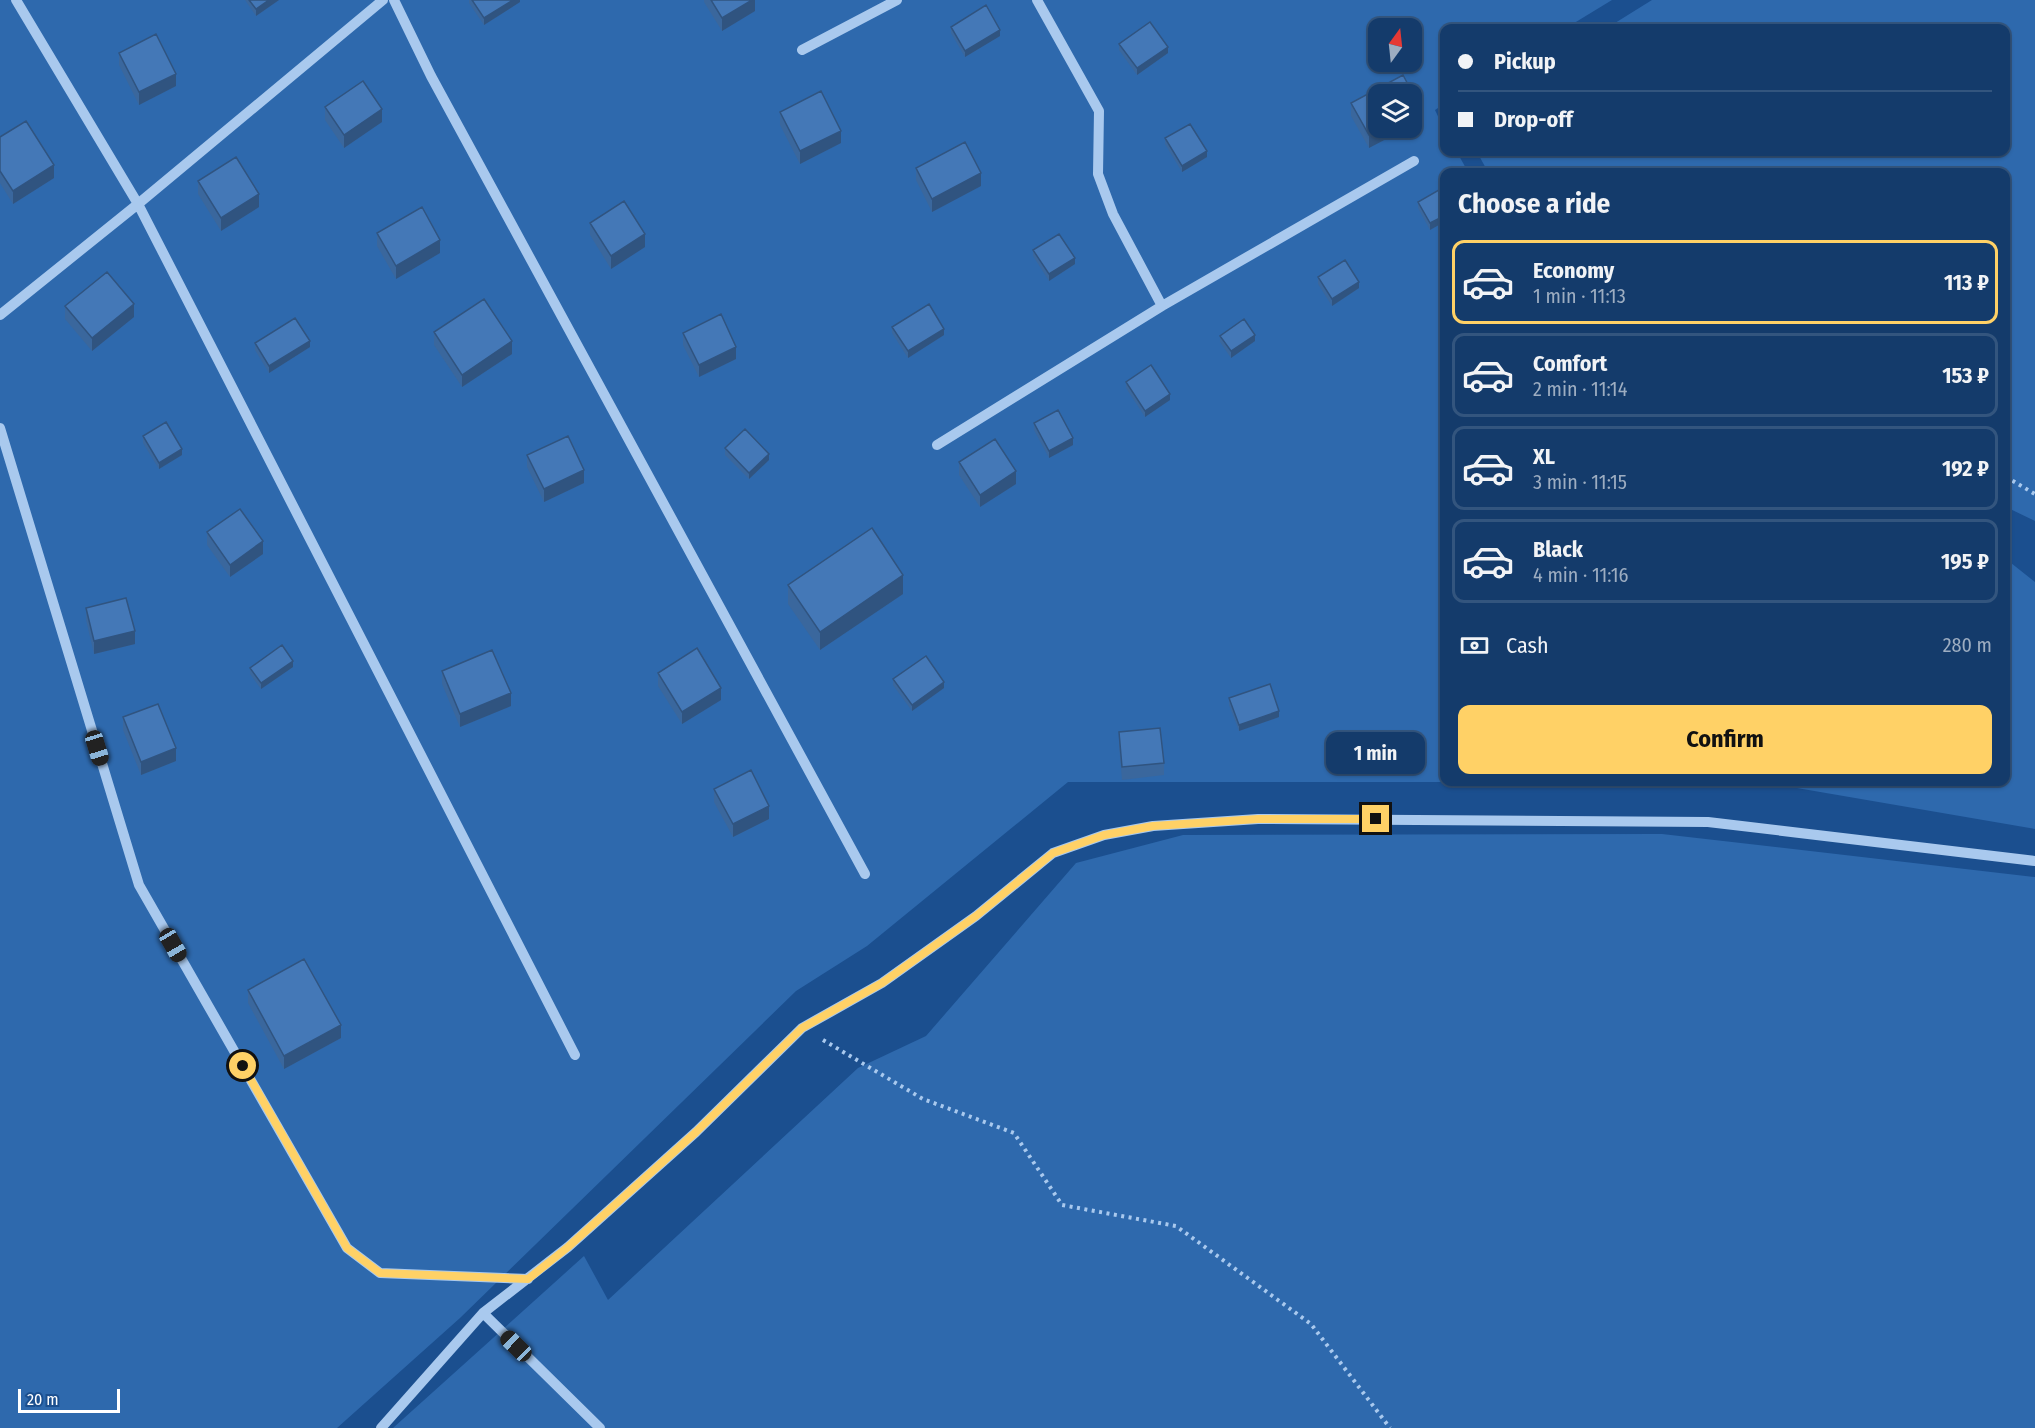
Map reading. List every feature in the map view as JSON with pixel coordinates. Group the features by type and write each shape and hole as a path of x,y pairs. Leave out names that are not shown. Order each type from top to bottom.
{"street":[{"path":"16,0 138,204 575,1055"},
{"path":"0,315 138,204 383,0"},
{"path":"394,0 430,75 865,874"},
{"path":"802,50 897,0"},
{"path":"1037,0 1099,111 1098,174 1113,214 1162,306"},
{"path":"938,446 1162,306 1414,161"},
{"path":"0,428 139,885 347,1248 380,1273 528,1279"},
{"path":"381,1428 483,1313 568,1247 696,1132 802,1028 882,983 976,916 1053,853 1104,835 1153,826 1258,819 1708,822 2035,861"},
{"path":"483,1313 600,1428"}],"path":[{"path":"2010,479 2035,494"},
{"path":"802,1028 924,1099 1014,1132 1062,1204 1176,1226 1311,1324 1390,1428"}],"shaded area":[{"path":"0,0 1612,0 1573,24 1440,24 1440,107 1435,110 1440,121 1440,156 1459,156 1466,168 1440,168 1440,782 1068,782 867,946 796,991 460,1318 337,1428 0,1428"},
{"path":"1652,0 2035,0 2035,521 2010,509 2010,168 1486,168 1479,156 2010,156 2010,24 1613,24"},
{"path":"2010,562 2035,582 2035,829 1785,786 2010,786"},
{"path":"1662,834 2035,877 2035,1428 393,1428 584,1256 608,1300 858,1068 926,1036 1076,863 1183,835"}],"building":[{"path":"249,0 269,0 256,9"},
{"path":"472,0 513,0 484,18"},
{"path":"711,0 752,0 722,18"},
{"path":"986,5 1000,30 965,51 951,27"},
{"path":"1150,22 1168,47 1137,68 1119,44"},
{"path":"156,34 176,74 139,92 119,53"},
{"path":"1403,75 1408,84 1386,84"},
{"path":"363,81 382,109 344,135 325,107"},
{"path":"821,91 841,131 800,151 780,112"},
{"path":"1368,94 1368,133 1351,103"},
{"path":"26,121 54,165 13,191 0,171 0,137"},
{"path":"1190,124 1207,151 1182,166 1165,138"},
{"path":"965,142 981,173 932,199 916,168"},
{"path":"236,157 259,194 221,218 198,181"},
{"path":"1440,189 1440,218 1430,223 1418,202"},
{"path":"624,201 645,234 611,256 590,223"},
{"path":"422,207 440,240 396,266 377,233"},
{"path":"1059,234 1075,258 1049,274 1033,250"},
{"path":"1345,260 1359,282 1332,299 1318,277"},
{"path":"107,272 134,304 92,338 65,306"},
{"path":"484,299 512,341 462,375 434,332"},
{"path":"929,304 944,329 908,351 892,327"},
{"path":"721,314 736,347 699,365 683,333"},
{"path":"295,318 310,341 269,366 255,343"},
{"path":"1244,319 1255,335 1231,351 1220,336"},
{"path":"1151,365 1170,394 1145,411 1126,382"},
{"path":"1058,410 1073,438 1049,451 1034,423"},
{"path":"166,422 182,449 159,463 143,436"},
{"path":"745,429 769,454 749,473 725,448"},
{"path":"568,436 584,470 544,489 527,455"},
{"path":"995,439 1016,471 980,495 959,462"},
{"path":"240,509 263,541 230,565 207,532"},
{"path":"872,528 903,575 820,632 788,585"},
{"path":"126,598 135,631 94,641 86,608"},
{"path":"282,645 293,661 261,683 250,668"},
{"path":"697,648 721,688 682,712 658,673"},
{"path":"492,650 511,693 460,714 442,671"},
{"path":"926,656 944,682 912,705 893,679"},
{"path":"1270,684 1279,711 1239,725 1229,698"},
{"path":"158,704 176,748 141,762 123,717"},
{"path":"1160,728 1164,763 1122,767 1119,732"},
{"path":"751,770 769,806 733,824 714,789"},
{"path":"304,959 341,1025 284,1056 248,990"}],"route":[{"path":"243,1066 347,1248 380,1273 528,1279 568,1247 696,1132 802,1028 882,983 976,916 1053,853 1104,835 1153,826 1258,819 1376,819"}]}
